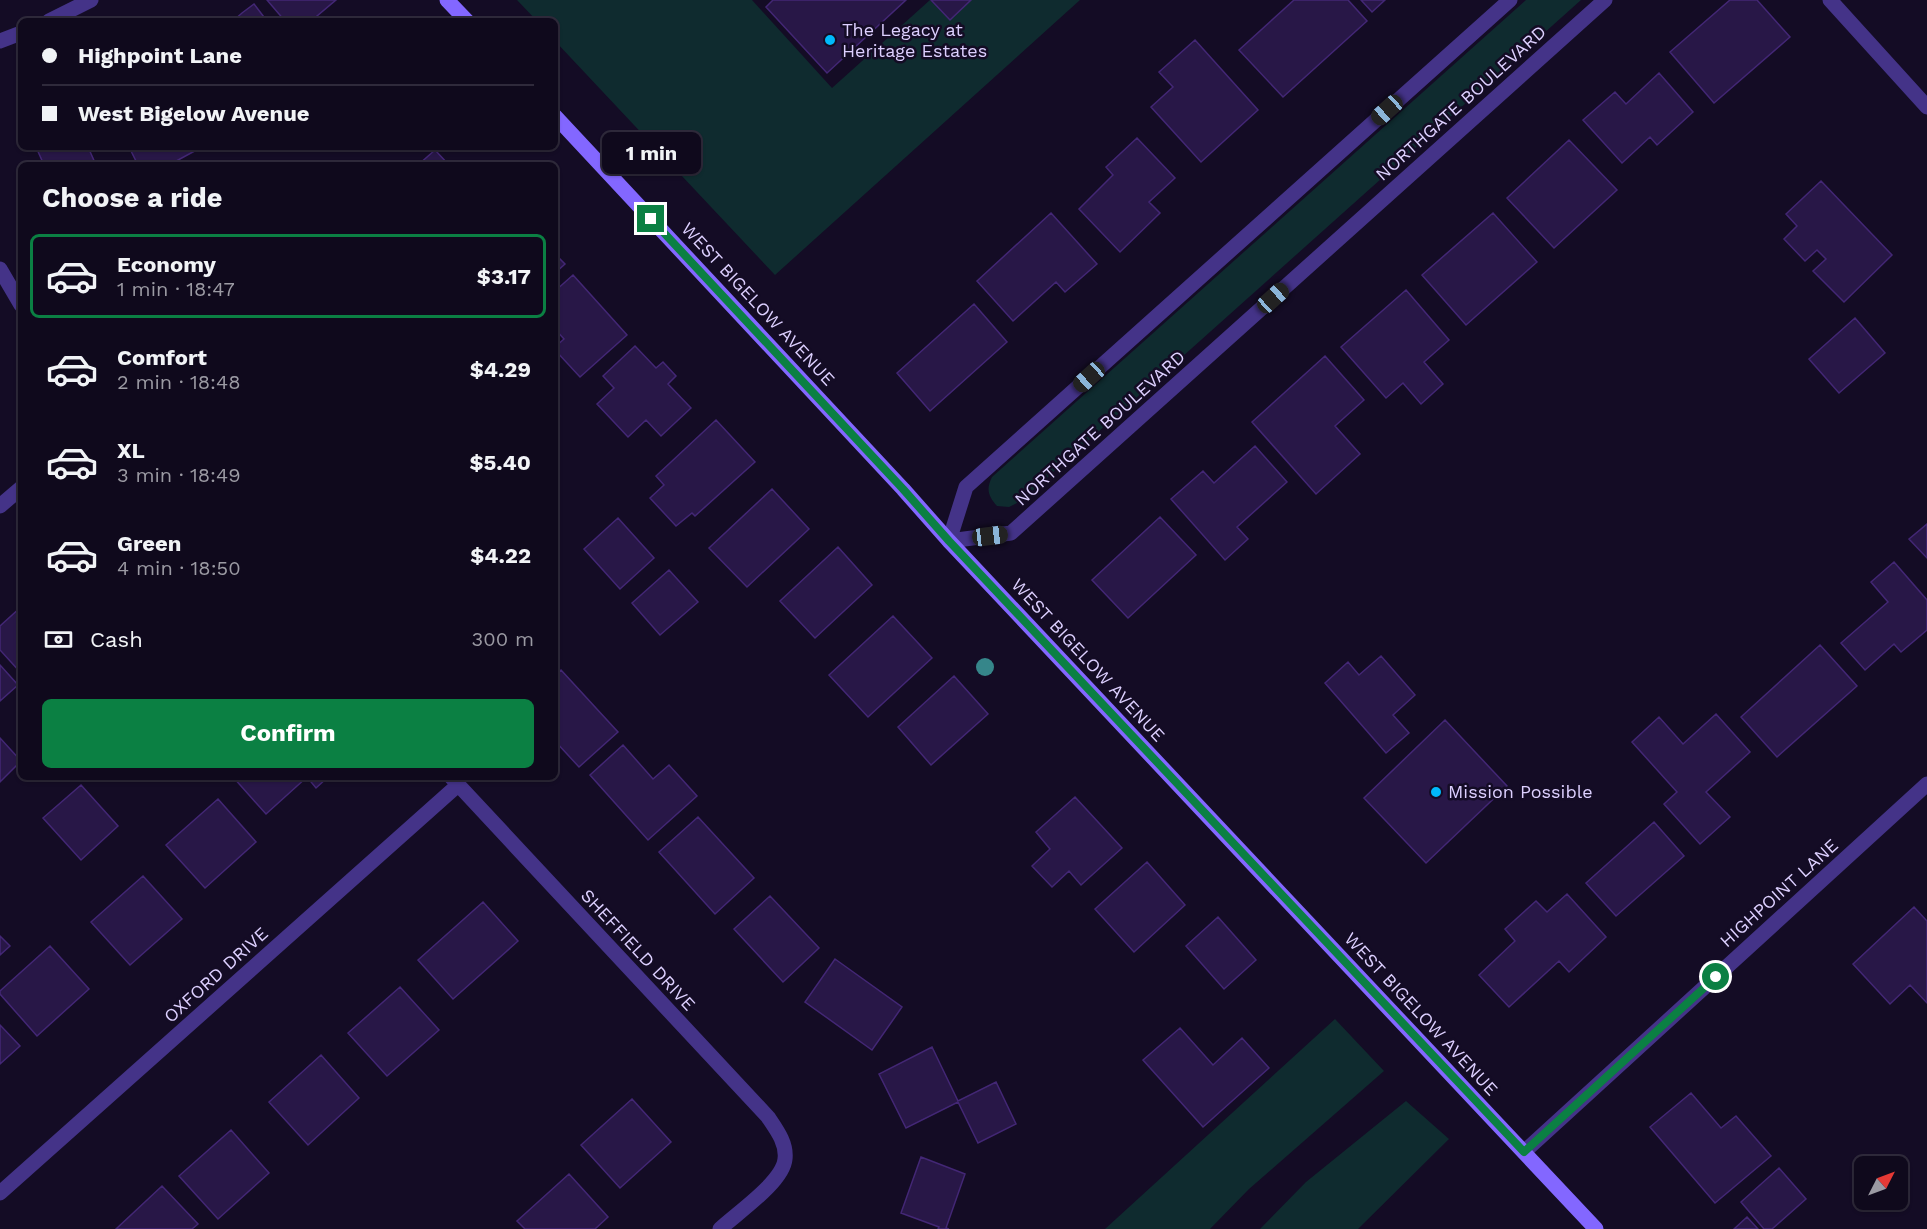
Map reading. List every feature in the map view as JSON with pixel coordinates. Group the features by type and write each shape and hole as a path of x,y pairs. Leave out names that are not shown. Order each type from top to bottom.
{"main road":[{"path":"447,0 464,18"},
{"name":"WEST BIGELOW AVENUE","path":"558,119 949,541 1596,1229"}],"street":[{"path":"55,18 91,0"},
{"path":"949,541 966,487 1510,0"},
{"name":"NORTHGATE BOULEVARD","path":"949,541 1011,533 1605,0"},
{"path":"1830,0 1927,106"},
{"path":"0,42 18,34"},
{"path":"0,269 18,300"},
{"path":"0,506 18,491"},
{"name":"SHEFFIELD DRIVE","path":"454,781 768,1117 781,1137 786,1156 783,1168 774,1180 720,1229"},
{"name":"OXFORD DRIVE","path":"0,1193 454,781"},
{"name":"HIGHPOINT LANE","path":"1524,1152 1927,784"}],"green space":[{"path":"517,0 752,0 832,88 930,0 950,20 971,0 1080,0 775,275 558,44 558,18 534,18"},
{"path":"1526,0 1581,0 1021,501 1009,507 997,506 989,492 992,477"},
{"path":"1335,1019 1384,1071 1249,1189 1210,1229 1105,1229"},
{"path":"1406,1101 1449,1139 1358,1229 1260,1229 1306,1182"}],"building":[{"path":"267,0 336,0 315,18 282,18"},
{"name":"The Legacy at Heritage Estates","path":"773,0 906,0 827,73 766,7"},
{"name":"The Legacy at Heritage Estates","path":"931,0 971,0 950,20"},
{"path":"1294,0 1348,0 1367,21 1283,97 1239,50"},
{"path":"1361,0 1385,0 1372,12"},
{"path":"1730,0 1757,0 1790,37 1714,103 1670,52"},
{"path":"254,4 265,18 236,18"},
{"path":"1195,40 1258,110 1201,162 1151,107 1173,87 1159,72"},
{"path":"1659,73 1693,112 1657,145 1650,137 1622,163 1583,120 1615,92 1626,104"},
{"path":"1137,138 1175,178 1149,202 1160,213 1120,252 1079,209 1113,175 1106,167"},
{"path":"1569,140 1617,190 1554,248 1507,198"},
{"path":"37,150 89,150 95,162 43,162"},
{"path":"130,150 196,150 174,162 136,162"},
{"path":"435,150 446,162 421,162"},
{"path":"1821,181 1892,255 1844,302 1813,271 1826,259 1817,250 1805,261 1784,239 1797,226 1786,214"},
{"path":"1051,213 1097,264 1065,292 1056,282 1013,321 977,281"},
{"path":"1493,213 1537,262 1466,325 1422,275"},
{"path":"558,257 565,264 558,270"},
{"path":"573,275 627,335 580,377 558,353 558,344 564,339 558,332 558,288"},
{"path":"1406,290 1449,340 1424,362 1443,384 1421,404 1403,383 1386,398 1341,347"},
{"path":"974,304 1007,342 930,411 897,373"},
{"path":"1855,318 1885,353 1839,393 1809,359"},
{"path":"635,346 656,368 663,362 676,376 668,384 691,408 661,436 646,420 628,437 597,404 614,388 603,376"},
{"path":"1325,356 1364,400 1335,426 1360,454 1316,494 1252,422"},
{"path":"716,420 755,462 695,516 692,513 676,526 650,498 664,485 656,476"},
{"path":"1255,446 1287,482 1237,527 1248,539 1225,560 1171,499 1203,471 1214,483"},
{"path":"772,489 809,529 747,587 709,548"},
{"path":"1160,517 1196,555 1128,618 1092,580"},
{"path":"618,518 654,558 620,589 584,549"},
{"path":"1927,524 1927,558 1909,539"},
{"path":"838,547 872,585 815,638 780,601"},
{"path":"1894,562 1927,600 1927,630 1901,652 1894,644 1865,670 1841,643 1888,602 1871,582"},
{"path":"669,570 698,602 660,635 632,603"},
{"path":"18,610 18,670 0,650 0,626"},
{"path":"893,616 932,658 868,717 829,675"},
{"path":"1820,645 1857,686 1777,757 1741,717"},
{"path":"1381,656 1415,695 1393,715 1409,733 1386,753 1325,683 1348,662 1359,675"},
{"path":"0,665 18,685 0,701"},
{"path":"561,670 618,732 579,767 558,744 558,673"},
{"path":"954,676 988,714 931,765 898,727"},
{"path":"1716,714 1750,752 1706,792 1730,817 1700,844 1664,804 1677,792 1632,742 1659,717 1683,744"},
{"name":"Mission Possible","path":"1445,720 1507,786 1426,863 1364,798"},
{"path":"0,738 18,758 18,764 0,782"},
{"path":"623,745 653,779 669,765 697,796 648,840 590,775"},
{"path":"236,780 304,780 266,814"},
{"path":"309,780 325,780 316,788"},
{"path":"81,785 118,826 81,860 43,818"},
{"path":"1075,797 1122,848 1081,885 1069,871 1052,887 1032,866 1050,849 1036,832"},
{"path":"218,799 256,842 205,888 166,845"},
{"path":"698,817 754,878 715,914 659,852"},
{"path":"1654,822 1684,856 1616,916 1586,883"},
{"path":"1147,862 1185,905 1134,952 1095,909"},
{"path":"143,876 182,919 130,965 91,922"},
{"path":"1567,894 1606,937 1569,972 1559,961 1509,1007 1479,975 1515,941 1505,929 1536,901 1547,912"},
{"path":"770,896 819,948 783,982 734,929"},
{"path":"483,902 518,941 453,999 418,960"},
{"path":"1914,907 1927,921 1927,1003 1910,985 1890,1004 1853,964"},
{"path":"1218,917 1256,960 1224,989 1186,946"},
{"path":"0,936 10,946 0,955"},
{"path":"50,946 89,989 37,1036 0,994 0,991"},
{"path":"835,959 902,1007 872,1050 805,1002"},
{"path":"400,987 439,1030 387,1076 348,1033"},
{"path":"0,1025 20,1046 0,1064"},
{"path":"1180,1028 1213,1065 1242,1038 1269,1068 1203,1127 1143,1060"},
{"path":"932,1047 958,1101 996,1082 1016,1124 978,1143 958,1102 906,1128 879,1074"},
{"path":"321,1055 359,1098 308,1145 269,1102"},
{"path":"1691,1093 1721,1128 1736,1116 1771,1156 1715,1203 1650,1127"},
{"path":"632,1099 671,1142 620,1188 581,1145"},
{"path":"231,1130 269,1173 218,1219 179,1176"},
{"path":"921,1157 965,1174 946,1228 949,1229 938,1229 939,1227 901,1213"},
{"path":"1779,1168 1806,1199 1772,1229 1764,1229 1741,1202"},
{"path":"569,1174 608,1217 595,1229 525,1229 517,1221"},
{"path":"162,1186 198,1224 192,1229 116,1229"},
{"path":"1747,1217 1758,1229 1734,1229"}],"place":[{"name":"The Legacy at Heritage Estates","path":"830,40"},
{"name":"Mission Possible","path":"1436,792"}],"route":[{"path":"651,219 949,541 1524,1152 1716,977"}]}
